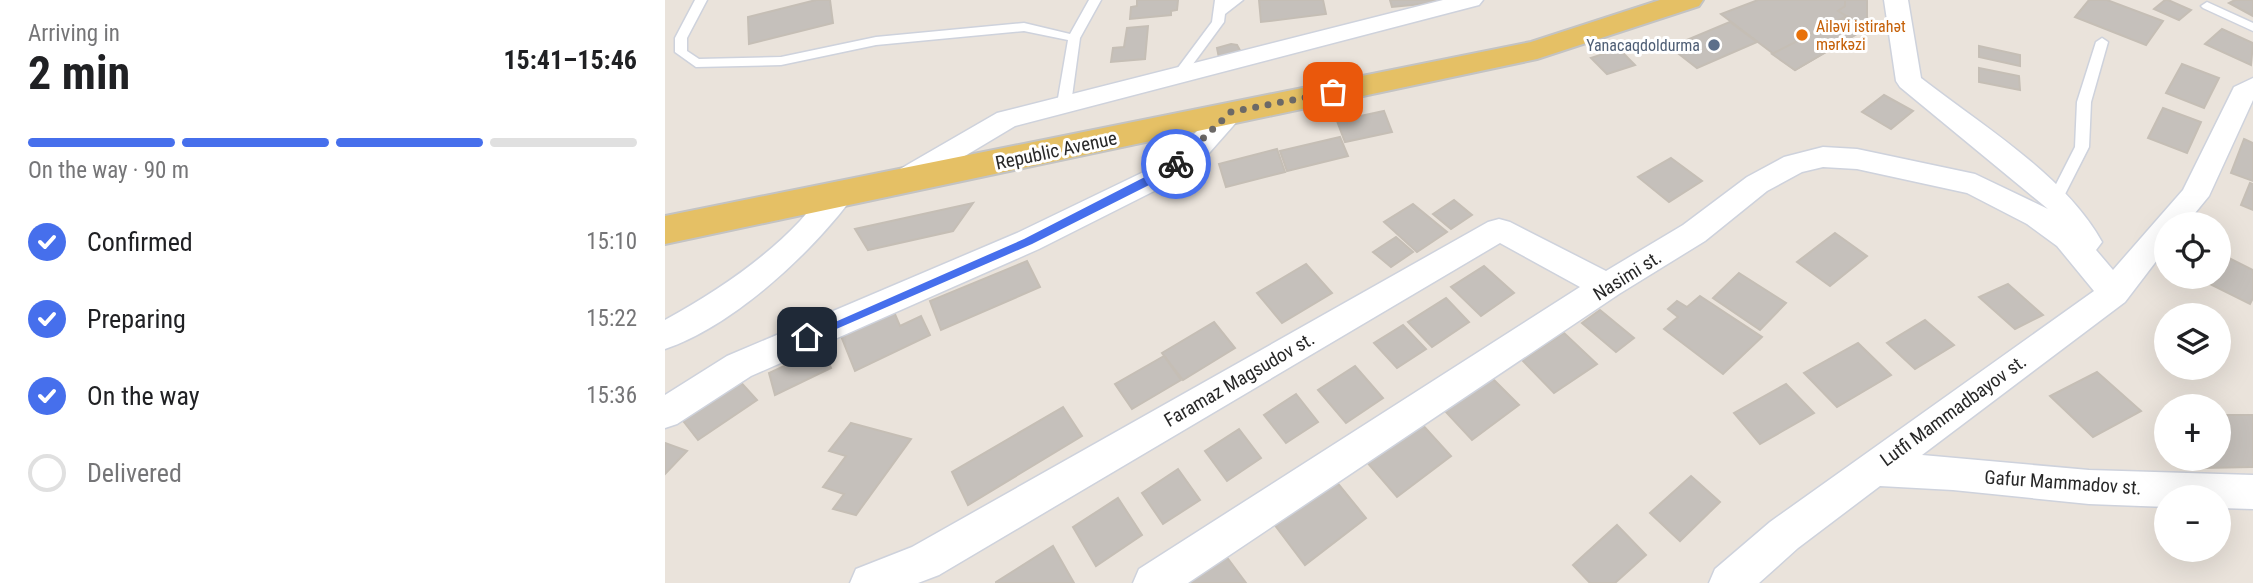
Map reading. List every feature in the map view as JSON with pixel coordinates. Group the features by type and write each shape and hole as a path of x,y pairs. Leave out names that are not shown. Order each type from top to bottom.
{"main road":[{"name":"Republic Avenue","path":"665,230 1537,50 1689,0"}],"street":[{"path":"897,184 1006,119 1469,0"},
{"path":"1896,0 1909,81 2056,198 2085,237 2114,293"},
{"name":"Lutfi Mammadbayov st.","path":"2180,212 2195,196 2243,93 2253,86"},
{"path":"665,412 739,366 1028,242 1165,173 1199,145 1231,112"},
{"name":"Nasimi st.","path":"1153,583 1608,285 1694,233 1757,184 1794,164 1823,157 1901,166 1975,184 2037,216 2068,238 2114,293"},
{"path":"665,336 783,258 814,229 839,195"},
{"name":"Faramaz Magsudov st.","path":"870,583 925,561 1499,230 1520,238 1577,274 1608,285"},
{"name":"Lutfi Mammadbayov st.","path":"1729,583 1784,535 2114,293 2154,241"},
{"name":"Gafur Mammadov st.","path":"1873,469 1953,473 2089,487 2253,492"}],"lane":[{"path":"701,0 681,38 681,52 696,63 781,61 876,41 1024,27 1074,38"},
{"path":"1064,104 1074,38 1095,0"},
{"path":"1178,76 1218,22 1220,6 1237,0"},
{"path":"2207,6 2253,27"},
{"path":"2056,198 2081,147 2084,102 2102,41"}],"building":[{"path":"816,0 830,0 833,23 749,44 748,17"},
{"path":"1137,0 1178,0 1177,10 1171,11 1171,15 1130,19 1131,7 1137,6"},
{"path":"1259,0 1323,0 1326,14 1261,22"},
{"path":"1390,0 1442,0 1442,2 1392,7"},
{"name":"Ailəvi istirahət mərkəzi","path":"1758,0 1867,0 1867,28 1795,70 1721,14"},
{"path":"1845,0 1867,0 1867,28 1838,11 1845,6"},
{"path":"2089,0 2107,0 2163,21 2146,45 2075,17"},
{"path":"2165,0 2191,10 2179,20 2154,9"},
{"path":"2235,0 2253,0 2253,16 2229,3"},
{"path":"1847,16 1867,28 1795,70 1772,54"},
{"name":"Yanacaqdoldurma","path":"1730,22 1757,42 1697,68 1670,47"},
{"path":"1148,26 1145,59 1111,62 1113,48 1124,47 1127,28"},
{"path":"2222,29 2253,43 2251,65 2205,44"},
{"path":"1237,45 1241,52 1219,58 1217,48"},
{"path":"1979,46 2020,55 2020,66 1979,57"},
{"path":"1619,49 1635,65 1607,74 1591,58"},
{"path":"2182,64 2219,78 2204,108 2166,93"},
{"path":"1979,68 2019,76 2020,90 1979,82"},
{"path":"1884,95 1913,111 1891,129 1862,112"},
{"path":"2163,108 2201,122 2187,153 2148,138"},
{"path":"1384,111 1392,132 1345,142 1337,121"},
{"path":"1340,137 1348,156 1287,171 1280,151"},
{"path":"2244,139 2253,143 2253,181 2231,173"},
{"path":"1277,149 1285,172 1226,187 1219,164"},
{"path":"1671,158 1702,181 1669,202 1638,177"},
{"path":"2250,183 2253,184 2253,210 2241,205"},
{"path":"1454,200 1472,215 1451,229 1433,214"},
{"path":"973,203 953,231 868,250 855,229"},
{"path":"1413,204 1447,232 1417,252 1384,222"},
{"path":"1835,233 1867,256 1830,286 1797,262"},
{"path":"1396,237 1413,252 1391,267 1373,252"},
{"path":"2231,259 2253,270 2253,298 2250,304 2220,289 2231,289"},
{"path":"1027,261 1040,287 941,330 930,301"},
{"path":"1306,264 1332,293 1282,323 1257,293"},
{"path":"1484,266 1514,293 1481,316 1451,287"},
{"path":"1739,273 1786,303 1760,330 1713,298"},
{"path":"2008,284 2043,315 2015,329 1979,297"},
{"path":"1700,296 1762,337 1723,374 1664,329 1678,317 1668,309 1677,301 1687,307"},
{"path":"1446,298 1469,322 1432,347 1408,322"},
{"path":"1600,310 1634,338 1616,352 1582,323"},
{"path":"894,312 900,326 921,316 930,335 855,371 841,336"},
{"path":"1925,320 1954,345 1915,369 1887,343"},
{"path":"1214,322 1235,348 1183,380 1162,353"},
{"path":"1403,325 1426,349 1397,368 1374,343"},
{"path":"1564,333 1597,364 1554,393 1522,360"},
{"path":"1858,343 1891,375 1837,407 1804,373"},
{"path":"823,348 831,368 775,395 769,373"},
{"path":"1164,356 1181,380 1132,409 1115,384"},
{"path":"1355,366 1383,398 1346,423 1318,390"},
{"path":"2097,372 2141,411 2093,437 2050,396"},
{"path":"735,376 757,400 698,440 677,413"},
{"path":"1492,378 1519,405 1472,440 1445,411"},
{"path":"1786,384 1814,413 1760,444 1734,413"},
{"path":"1296,394 1318,422 1286,443 1264,415"},
{"path":"1063,407 1082,436 968,505 952,472"},
{"path":"2231,415 2253,415 2253,467 2231,467"},
{"path":"1419,421 1451,456 1397,497 1365,460"},
{"path":"851,423 911,439 856,515 833,509 844,494 823,487 846,456 829,451"},
{"path":"1239,429 1261,458 1227,481 1205,451"},
{"path":"665,443 687,451 665,474"},
{"path":"1178,469 1200,500 1163,524 1142,493"},
{"path":"1691,476 1720,502 1680,541 1650,513"},
{"path":"1335,480 1366,518 1305,565 1274,524"},
{"path":"1118,498 1142,535 1096,566 1073,527"},
{"path":"1617,525 1646,555 1615,583 1590,583 1573,565"},
{"path":"1053,546 1074,583 996,583 996,582"},
{"path":"1223,552 1246,583 1183,583"}],"way so far":[{"path":"1176,164 1231,112 1333,92"}],"place":[{"name":"Ailəvi istirahət mərkəzi","path":"1802,35"},
{"name":"Yanacaqdoldurma","path":"1714,45"}],"route":[{"path":"807,337 1028,242 1165,173 1176,164"}]}
